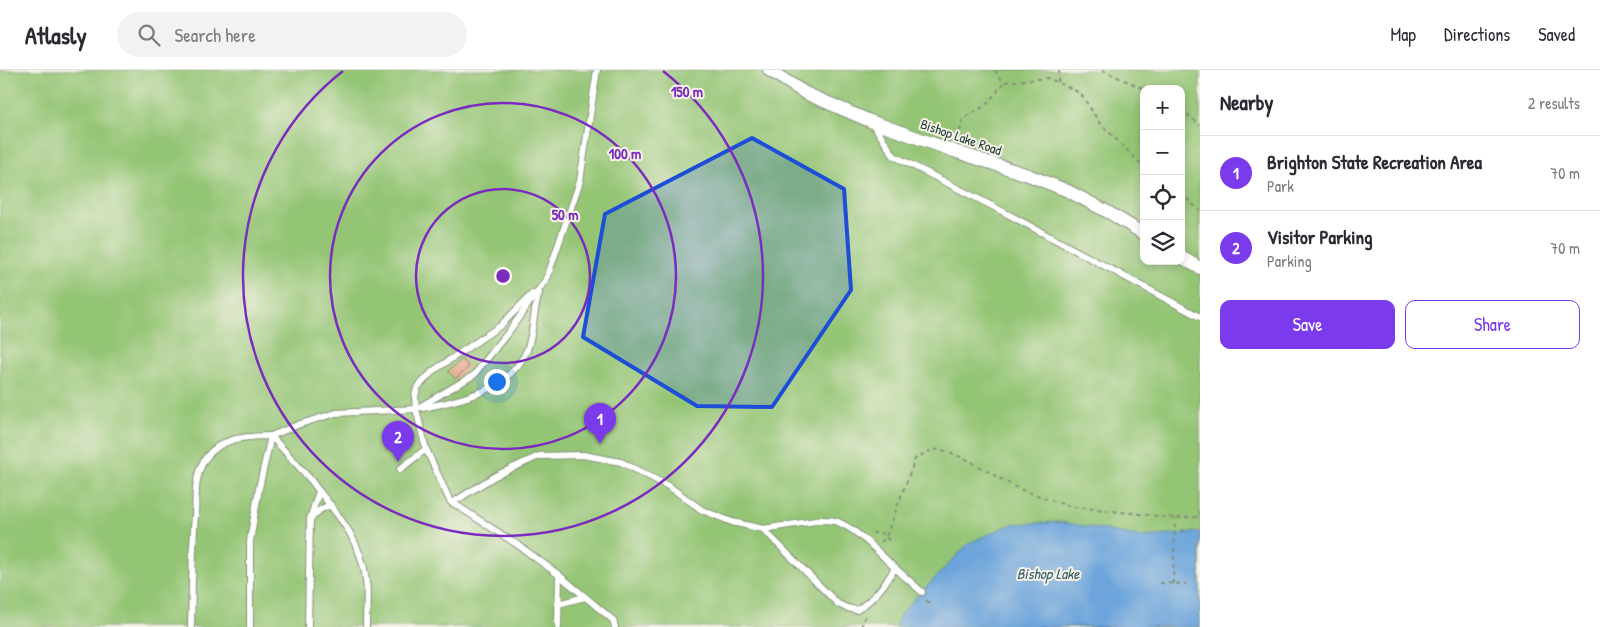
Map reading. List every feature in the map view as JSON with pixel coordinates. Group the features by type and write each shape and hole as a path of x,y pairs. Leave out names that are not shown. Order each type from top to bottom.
{"street":[{"name":"Bishop Lake Road","path":"768,70 805,93 870,121 1028,175 1068,192 1108,212 1140,232"},
{"path":"1185,259 1200,268"}],"lane":[{"path":"191,627 192,552 197,483 205,459 220,444 242,437 271,436 300,424 336,413 416,410 448,403 480,393 504,380 521,360 527,350 535,305 580,182 597,70"},
{"path":"870,121 894,156 1200,316"},
{"path":"416,410 474,375 510,330 546,278"},
{"path":"546,278 500,326 433,371 417,388 416,410 426,449 452,503 518,545 559,575 614,624 621,627"},
{"path":"271,436 331,505 357,544 363,562 366,581 366,627"},
{"path":"250,627 250,541 259,488 271,436"},
{"path":"400,470 426,449"},
{"path":"452,503 495,476 539,456 582,455 621,462 670,486 702,510 732,522 763,529 822,520 837,521 876,549 922,592"},
{"path":"308,627 310,519 319,491"},
{"path":"310,519 321,509 331,505"},
{"path":"763,529 822,590 838,604 847,608 857,610 870,602 884,587 895,568"},
{"path":"558,627 559,575"},
{"path":"558,604 585,597"}],"path":[{"path":"995,70 998,76 1005,82"},
{"path":"1058,82 1059,70"},
{"path":"1102,70 1140,87"},
{"path":"954,151 963,119 986,105 1005,82 1048,78 1081,94 1099,122 1140,163"},
{"path":"1185,112 1200,125"},
{"path":"1185,197 1200,211"},
{"path":"876,549 886,537 915,460 927,452 940,449 966,459 1018,489 1068,506 1175,518 1200,517"},
{"path":"1173,584 1175,518"},
{"path":"867,535 877,532 892,542"},
{"path":"1160,583 1186,584"}],"highlighted area":[{"path":"752,138 844,189 851,290 772,407 697,406 583,337 605,214"}],"green space":[{"path":"0,70 1200,70 1200,627 0,627"}],"water":[{"name":"Bishop Lake","path":"1061,522 1143,537 1200,532 1200,627 895,627 901,613 969,543 1012,524"}],"building":[{"path":"462,359 469,367 455,379 448,371"}],"place":[{"name":"Brighton State Recreation Area","path":"600,444"},
{"name":"Visitor Parking","path":"398,462"}]}
